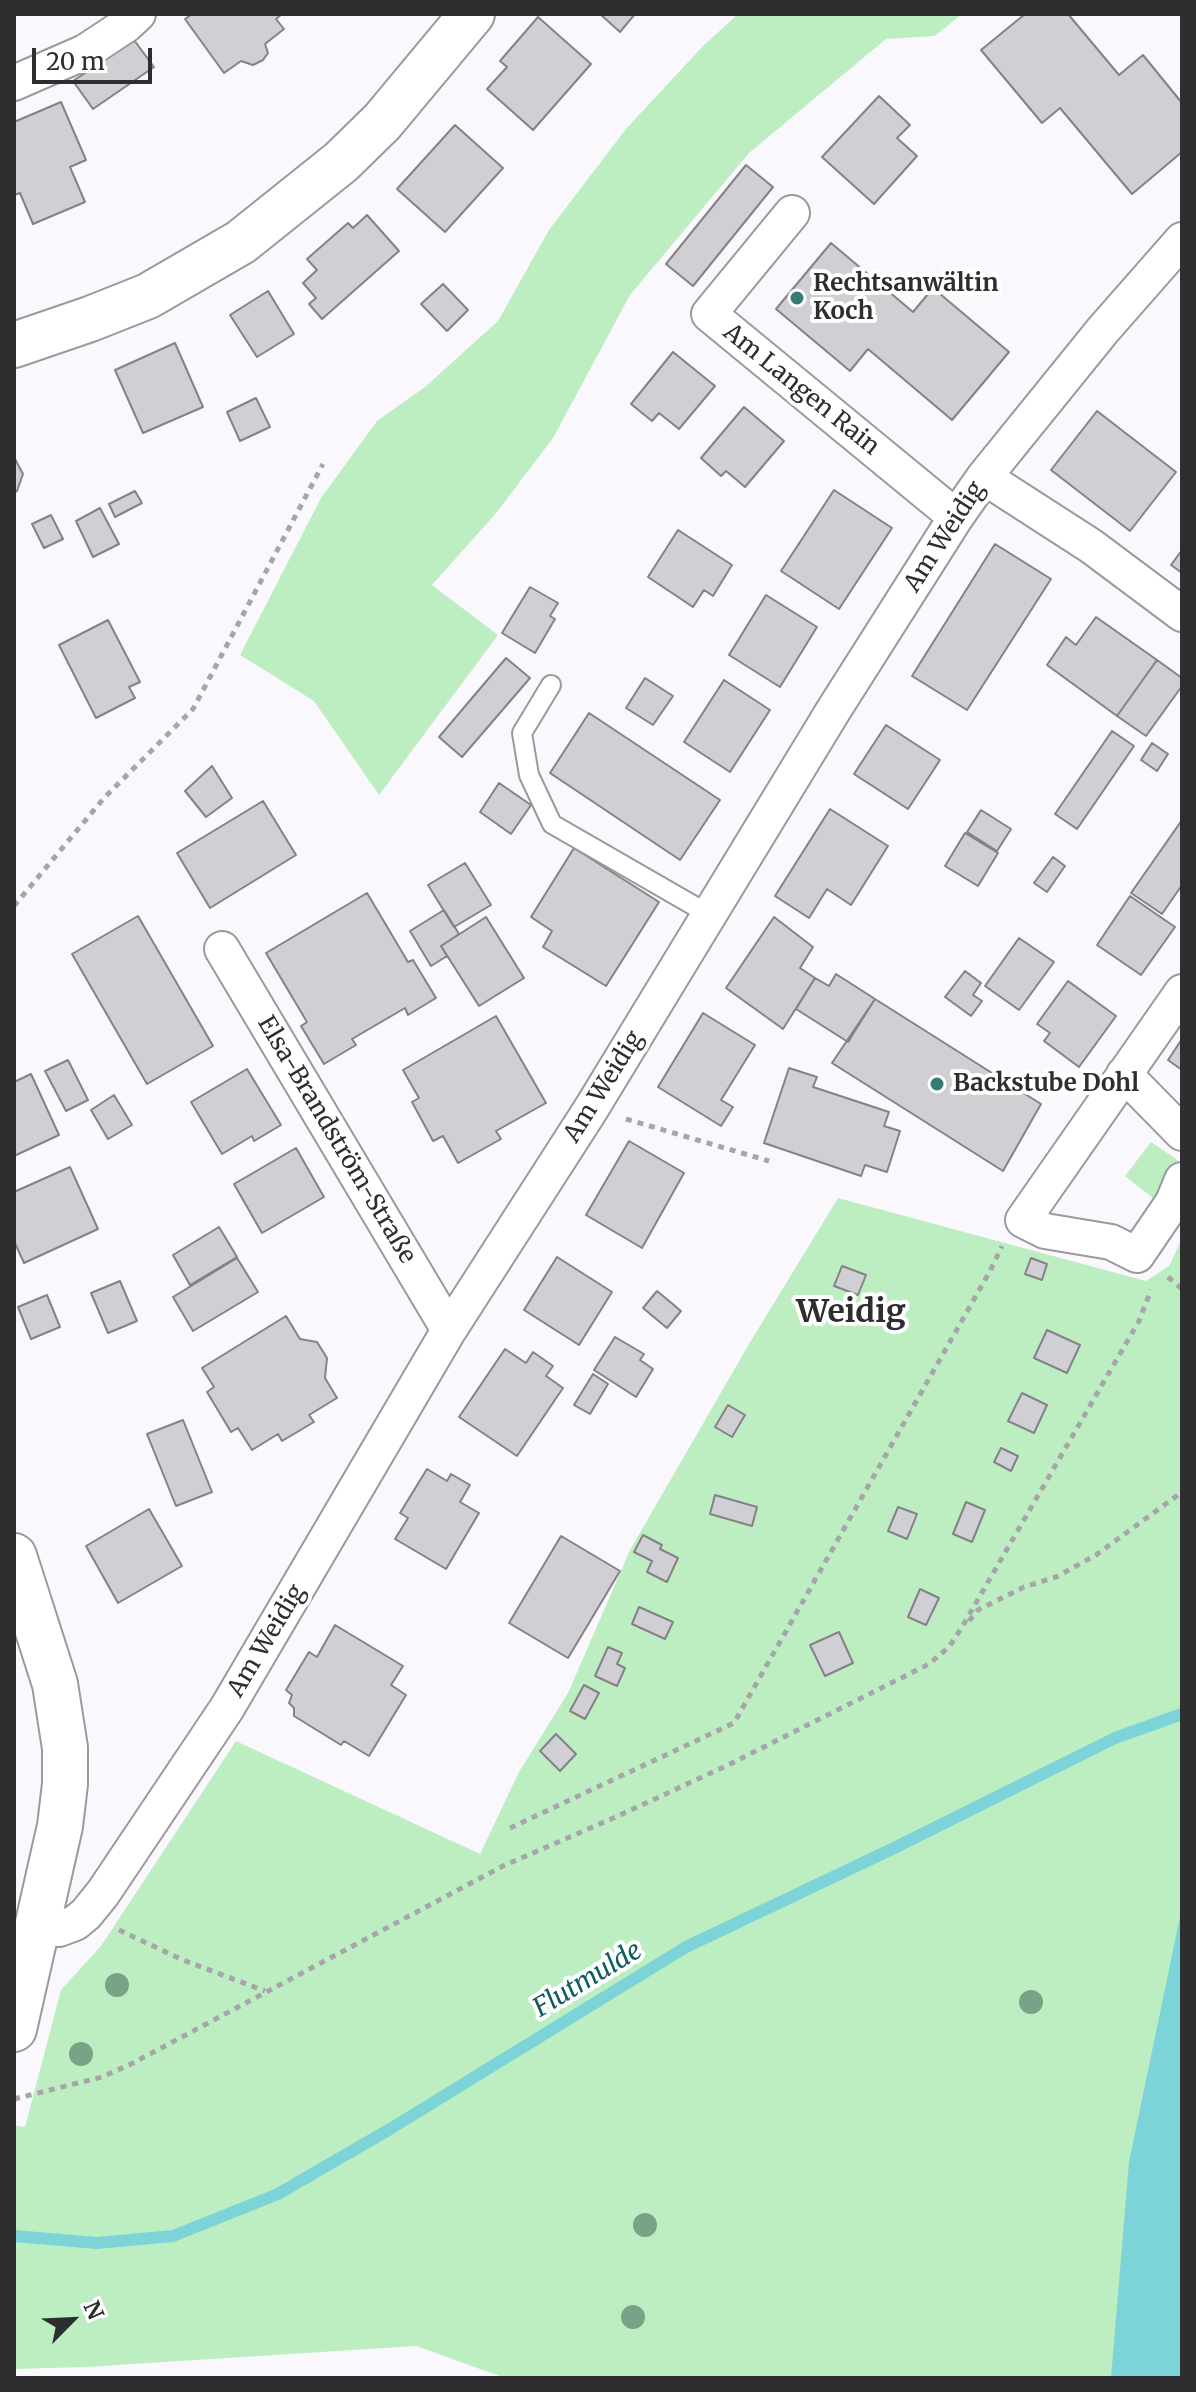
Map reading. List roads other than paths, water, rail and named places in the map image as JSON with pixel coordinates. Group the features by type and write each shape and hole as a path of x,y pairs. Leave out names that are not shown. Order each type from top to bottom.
{"main road":[{"path":"14,345 148,296 241,242 341,162 382,122 472,14"},
{"path":"14,1556 55,1684 65,1748 60,1826 17,2002"}],"street":[{"path":"14,83 85,52 138,14"},
{"name":"Am Langen Rain","path":"792,213 709,314 956,517"},
{"name":"Am Weidig","path":"38,1925 59,1929 75,1923 103,1893 227,1708 449,1330 591,1109 833,711 956,517 984,477 1103,330 1182,240"},
{"path":"984,477 1091,546 1182,614"},
{"name":"Elsa-Brandström-Straße","path":"222,949 449,1330"},
{"path":"1182,992 1014,1229 1111,1242 1145,1268 1182,1180"},
{"path":"1124,1074 1182,1133"}],"lane":[{"path":"551,685 522,733 529,775 552,824 710,915"}],"water":[{"path":"1182,1907 1182,2378 1111,2378 1129,2162"}],"waterway":[{"name":"Flutmulde","path":"14,2236 97,2243 173,2236 278,2194 686,1947 1115,1738 1182,1714"}],"place":[{"name":"Rechtsanwältin Koch","path":"797,298"},
{"name":"Backstube Dohl","path":"937,1084"}],"district":[{"name":"Weidig","path":"851,1313"}]}
